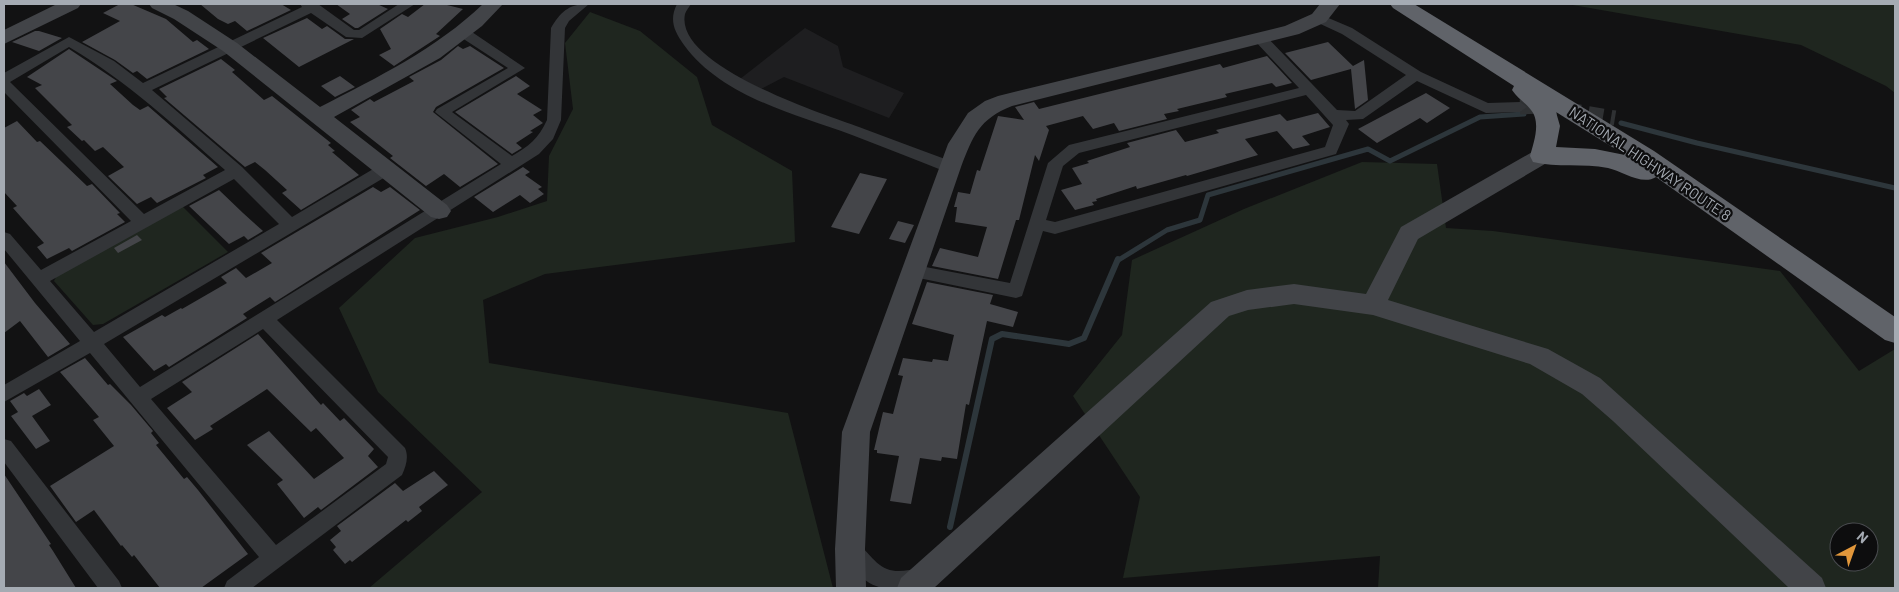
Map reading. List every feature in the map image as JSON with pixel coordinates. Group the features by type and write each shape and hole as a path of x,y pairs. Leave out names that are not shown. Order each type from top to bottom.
{"highway":[{"name":"NATIONAL HIGHWAY ROUTE 8","path":"1400,4 1645,157 1889,327"},
{"path":"1440,4 1444,14 1518,86 1535,99 1546,113 1550,129 1542,156 1583,154 1619,161 1646,172 1889,327"}],"street":[{"path":"4,38 71,4"},
{"path":"159,4 181,15 230,47 439,210"},
{"path":"142,89 310,6 351,34 362,34 408,4"},
{"path":"318,117 408,68 464,33 494,4"},
{"path":"138,398 266,320 534,150 548,135 554,120 558,28 563,20 582,4"},
{"path":"684,4 679,9 678,23 689,44 732,80 789,106 950,167"},
{"path":"851,588 850,549 856,432 962,137 972,120 992,105 1292,30 1325,11 1347,31 1416,75 1486,108 1520,107"},
{"path":"464,33 518,68 442,112 513,165"},
{"path":"1037,224 1055,228 1331,150 1341,124 1260,38"},
{"path":"4,79 69,41 109,64 142,89 236,171 291,226"},
{"path":"1333,115 1358,116 1416,75"},
{"path":"4,84 142,222"},
{"path":"915,272 1016,291 1056,164 1074,149 1309,90"},
{"path":"1373,305 1409,233 1542,156"},
{"path":"4,394 386,169"},
{"path":"39,279 236,171"},
{"path":"4,238 274,559"},
{"path":"850,549 874,575 888,582 918,583 1220,309 1247,300 1294,294 1373,305 1539,356 1591,386 1811,588"},
{"path":"235,588 395,470 398,454 266,320"},
{"path":"4,447 111,588"}],"shaded area":[{"path":"1567,4 1895,4 1895,93 1886,86 1801,45"},
{"path":"590,12 640,31 697,77 712,125 792,171 795,242 545,274 483,300 489,363 788,413 833,588 369,588 482,492 378,392 339,308 415,238 498,217 547,201 549,156 573,109 565,43"},
{"path":"805,28 838,46 843,67 904,93 889,118 784,77 761,89 740,79"},
{"path":"1362,162 1437,164 1446,228 1493,231 1780,271 1859,371 1895,349 1895,588 1378,588 1380,556 1123,578 1140,497 1073,396 1122,335 1132,260 1244,209"},
{"path":"182,206 228,252 103,324 93,325 54,281 58,273"}],"building":[{"path":"120,4 131,4 166,19 193,42 197,40 209,49 147,79 137,71 133,73 115,60 82,42 120,21 103,13"},
{"path":"200,4 281,4 291,10 247,31 235,21 228,24 218,19"},
{"path":"336,4 377,4 388,9 355,28 342,19 350,14"},
{"path":"425,4 443,4 463,9 436,34 440,36 394,66 379,55 391,49 380,29 402,14 408,17"},
{"path":"307,18 322,29 327,26 345,39 354,39 299,67 263,38"},
{"path":"35,31 62,38 39,51 12,42"},
{"path":"1328,42 1353,66 1364,60 1368,100 1355,109 1351,69 1311,80 1285,53"},
{"path":"458,46 463,49 470,46 504,68 436,107 433,112 498,164 460,187 444,174 426,186 390,158 393,156 350,122 360,117 351,110 370,99 374,102 414,81 409,77 441,60"},
{"path":"69,49 117,81 110,84 133,105 140,110 148,106 218,167 203,175 206,178 157,203 151,197 137,204 108,176 124,167 103,147 95,151 84,140 82,141 67,127 72,125 35,88 42,85 27,77"},
{"path":"1267,56 1292,83 1276,87 1272,83 1225,94 1227,97 1164,114 1167,119 1119,131 1114,123 1093,129 1083,116 1046,126 1049,130 1039,161 1035,155 1019,220 1016,220 998,279 932,266 940,248 978,257 987,227 955,222 957,207 954,207 958,192 970,194 977,170 980,171 998,116 1024,120 1015,107 1034,102 1039,109 1220,64 1223,68"},
{"path":"221,59 235,70 232,72 264,100 272,96 331,143 328,145 335,151 332,152 359,175 301,210 282,193 287,190 265,170 255,162 245,167 164,98 167,97 159,89"},
{"path":"340,76 355,87 335,97 321,86"},
{"path":"516,76 530,86 517,94 542,110 533,115 543,123 516,143 522,148 512,154 455,112"},
{"path":"1426,93 1450,108 1427,123 1420,118 1377,143 1358,129"},
{"path":"1318,113 1330,127 1302,136 1310,145 1293,149 1277,131 1245,139 1258,155 1137,189 1136,186 1096,199 1097,201 1092,202 1094,205 1075,210 1061,190 1082,184 1072,168 1130,147 1127,143 1176,130 1185,142 1219,133 1216,130 1280,114 1287,121"},
{"path":"17,121 37,142 40,141 87,186 92,184 120,213 117,214 125,222 72,251 69,248 47,259 37,247 44,243 13,208 17,206 4,192 4,128"},
{"path":"523,167 530,172 525,175 542,187 538,189 544,194 530,203 520,195 493,212 474,197"},
{"path":"860,173 887,179 859,234 831,227"},
{"path":"373,187 381,192 390,187 420,210 275,302 270,297 243,314 247,318 169,367 166,364 154,371 123,337 162,315 165,317 182,309 227,283 221,277 236,268 246,278 272,263 261,253"},
{"path":"219,190 263,231 248,240 244,236 229,244 189,206"},
{"path":"898,221 914,225 905,243 889,239"},
{"path":"137,235 142,240 118,253 114,248"},
{"path":"4,262 35,303 70,344 48,357 20,321 4,333"},
{"path":"927,282 993,295 990,304 1018,312 1013,327 987,321 969,405 966,404 957,459 942,457 941,461 920,458 911,504 890,501 899,456 877,453 877,450 874,450 883,412 893,414 903,376 898,375 903,358 932,362 933,359 948,361 954,335 912,324"},
{"path":"258,334 321,405 323,403 340,421 344,418 374,449 368,456 378,467 321,510 318,507 304,518 277,484 283,480 247,445 269,431 314,479 344,458 316,428 311,432 267,389 210,426 213,429 195,440 167,408 192,392 182,382"},
{"path":"85,358 108,385 110,384 131,405 153,431 151,433 159,443 156,445 184,479 187,477 198,490 248,554 201,588 160,588 134,555 132,557 121,546 94,510 76,522 50,486 114,446 93,420 99,417 60,372"},
{"path":"39,389 51,405 32,416 50,441 36,449 11,416 18,412 10,401 24,393 27,396"},
{"path":"434,471 448,485 419,507 422,511 408,522 406,520 352,562 350,560 345,564 333,550 336,547 330,540 341,531 337,526 395,483 403,491"},
{"path":"4,474 51,544 49,545 76,588 4,588"}],"waterway":[{"path":"1117,261 1167,230 1200,220 1208,195 1368,149 1390,161 1480,117 1524,114"},
{"path":"1621,123 1697,143 1895,188"},
{"path":"950,527 992,339 1002,334 1069,344 1084,338 1117,261"}],"tunnel":[{"path":"1520,107 1543,106 1615,118"}]}
